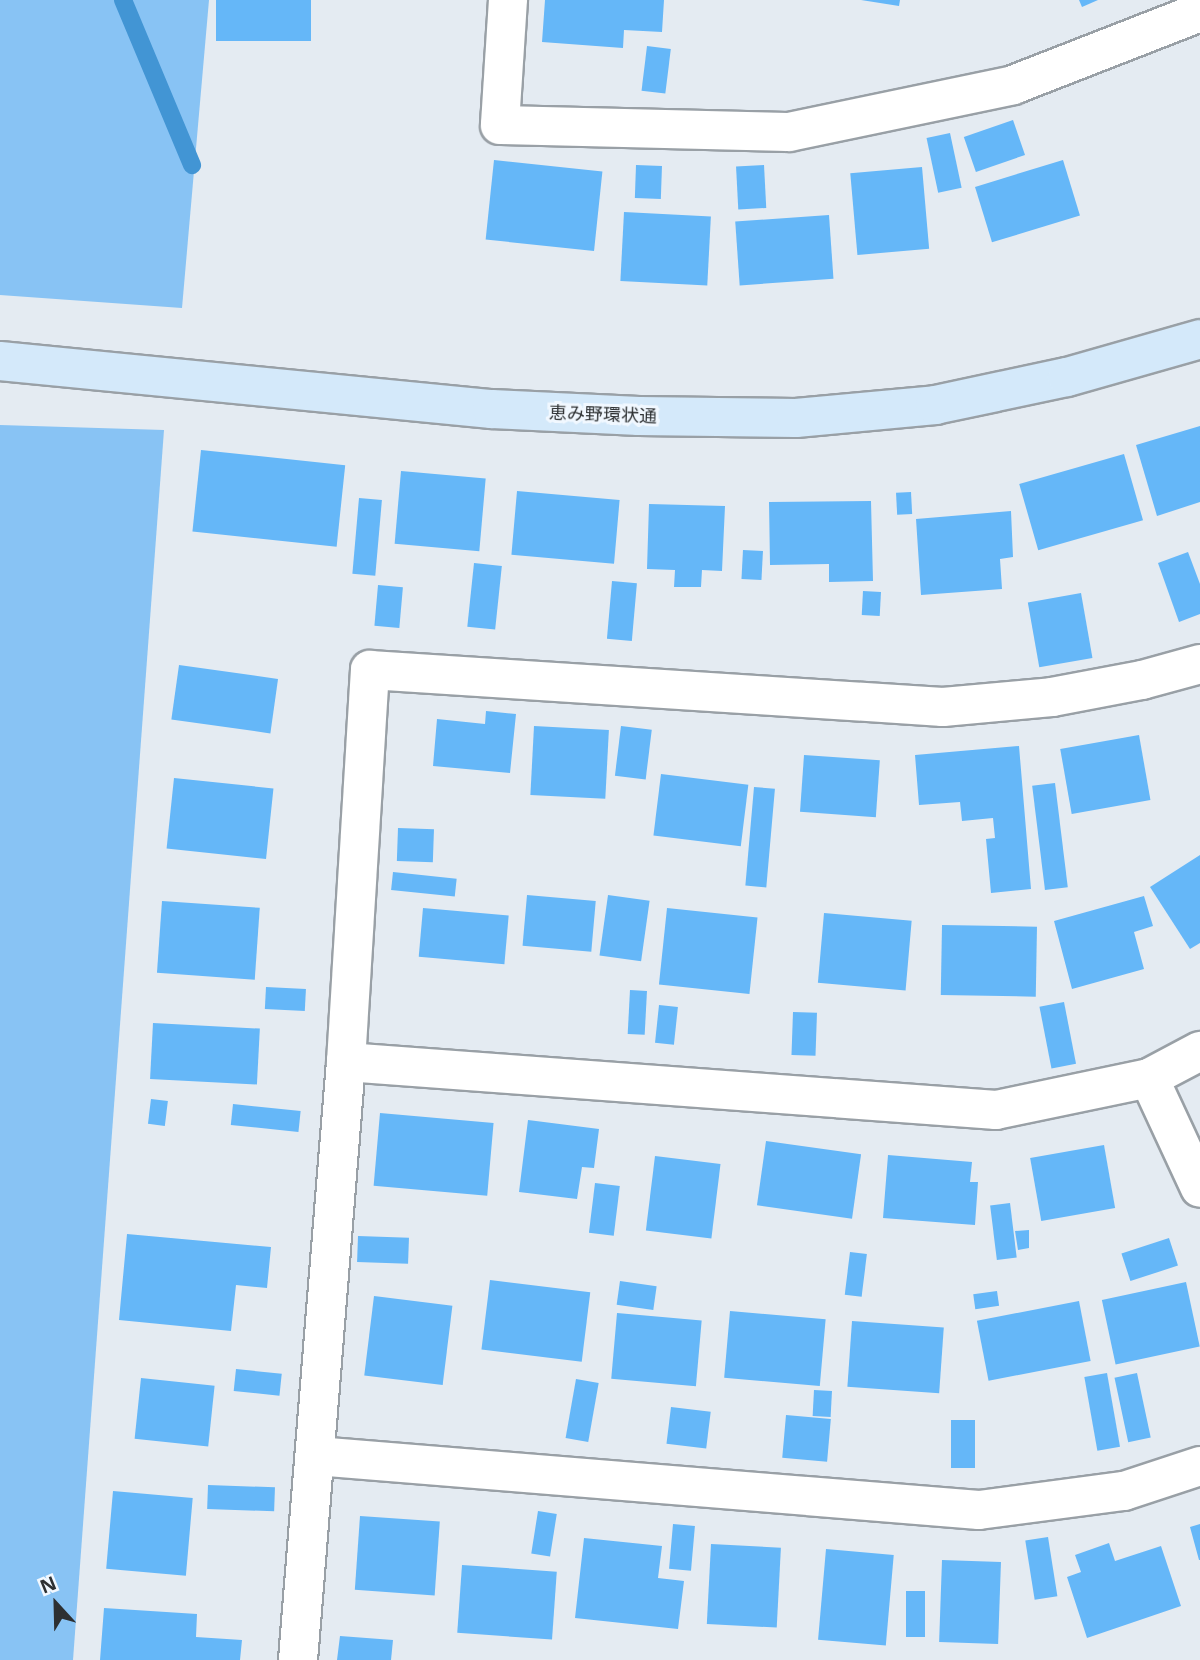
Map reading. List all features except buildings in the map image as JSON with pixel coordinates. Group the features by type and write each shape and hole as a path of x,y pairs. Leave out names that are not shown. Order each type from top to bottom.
{"street":[{"path":"508,0 500,125 789,132 923,107 1013,85 1200,12"},
{"name":"恵み野環状通","path":"0,360 492,409 639,416 796,418 935,405 1067,377 1200,339"},
{"path":"298,1660 346,1062 370,670 943,707 1052,697 1142,680 1200,664"},
{"path":"346,1062 996,1110 1149,1079 1200,1051"},
{"path":"1149,1079 1200,1188"},
{"path":"316,1456 979,1510 1124,1491 1200,1466"}],"shaded area":[{"path":"0,0 209,0 182,308 0,295"},
{"path":"0,425 164,430 73,1660 0,1660"}],"waterway":[{"path":"123,0 192,165"}]}
